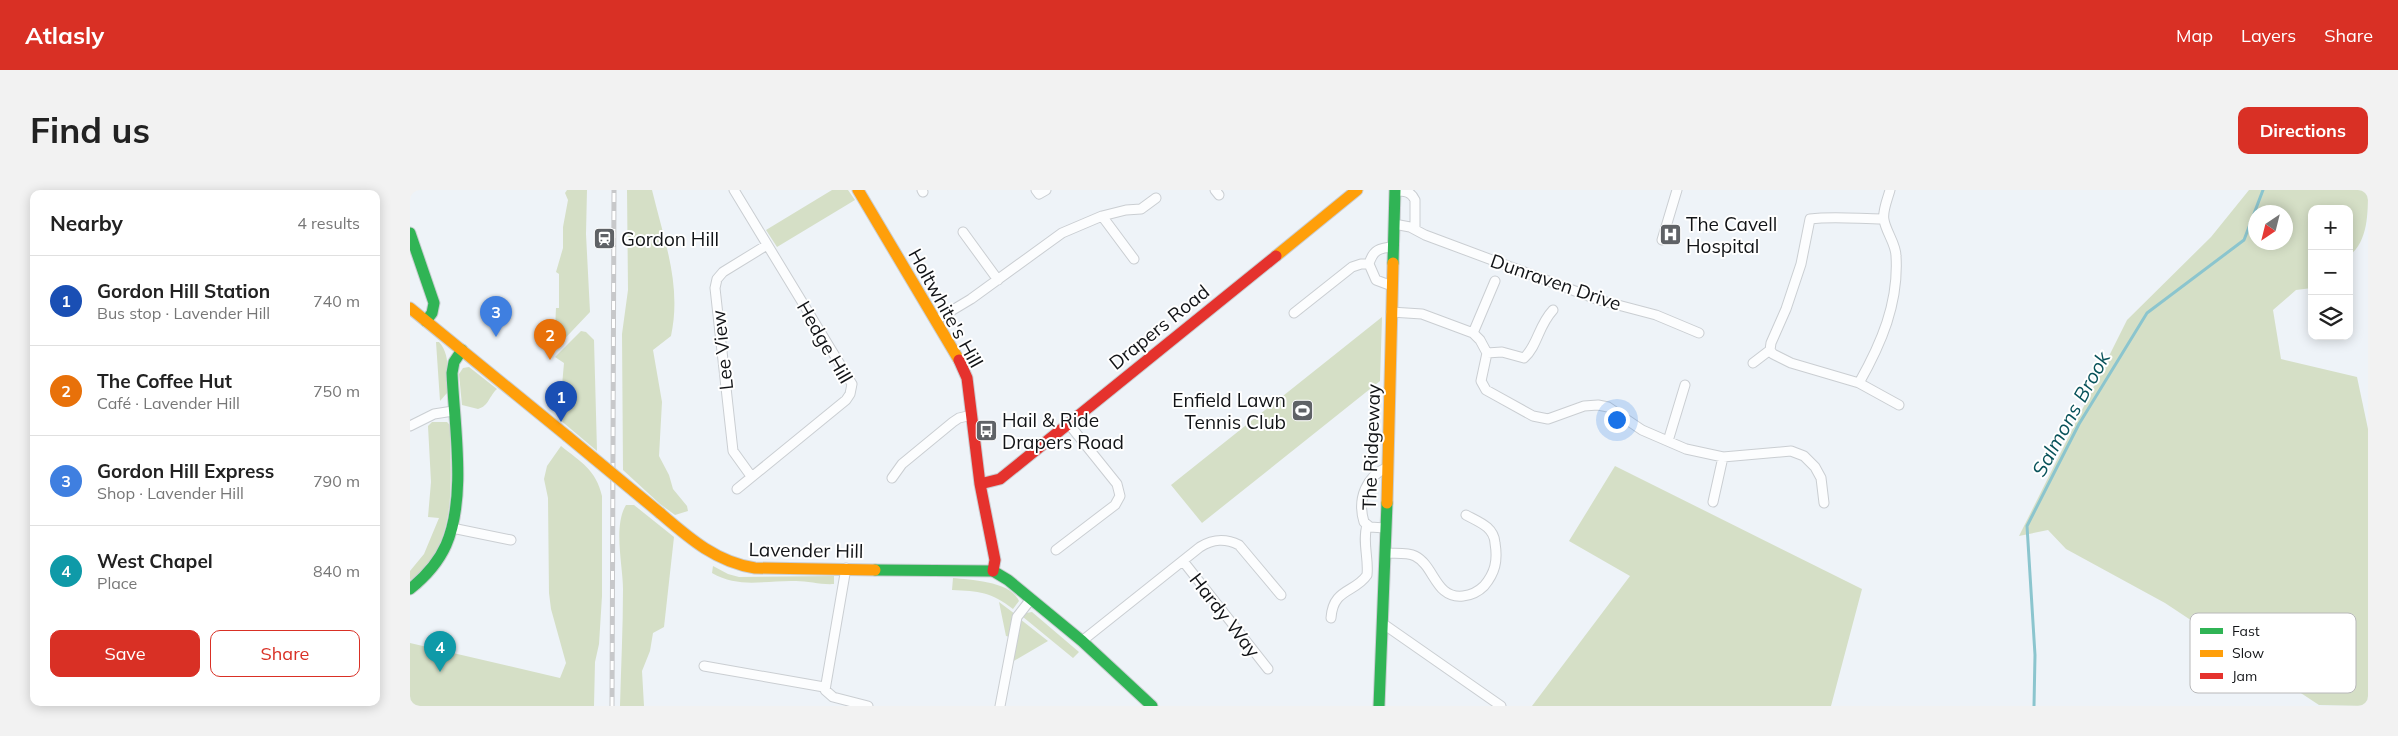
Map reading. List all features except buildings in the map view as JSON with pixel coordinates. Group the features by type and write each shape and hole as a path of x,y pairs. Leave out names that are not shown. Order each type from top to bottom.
{"street":[{"name":"Hedge Hill","path":"734,190 849,377 852,388 846,400 737,489"},
{"name":"Holtwhite's Hill","path":"858,190 954,350 967,378 980,484 995,560 993,571"},
{"path":"1036,190 1039,194 1046,190"},
{"name":"Drapers Road","path":"980,484 1000,479 1357,190"},
{"path":"1395,190 1405,191 1414,196 1416,200 1415,228"},
{"name":"The Ridgeway","path":"1378,706 1388,467 1395,190"},
{"path":"1662,240 1677,190"},
{"path":"1859,384 1879,344 1890,316 1896,284 1896,254 1883,219 1890,190"},
{"path":"936,320 998,280 1062,233 1102,216 1126,210 1141,209 1156,198"},
{"path":"1102,216 1134,259"},
{"path":"1883,219 1807,217 1801,264 1786,309 1770,344 1770,350 1791,363 1859,384 1899,404"},
{"name":"Dunraven Drive","path":"1394,224 1415,228 1425,235 1598,300 1656,315 1699,333"},
{"path":"963,232 998,280"},
{"path":"410,233 434,303 432,312 426,321"},
{"name":"Lee View","path":"751,476 733,451 715,288 717,278 723,272 767,245"},
{"path":"1392,286 1376,280 1369,264 1375,250 1393,247"},
{"path":"1294,313 1352,267 1369,264"},
{"path":"1473,333 1495,281"},
{"name":"Lavender Hill","path":"410,308 660,513 714,555 736,566 755,568 993,571"},
{"path":"1487,352 1502,352 1524,358 1530,352 1543,320 1553,310"},
{"path":"1392,312 1422,314 1473,333 1487,352 1481,380 1486,390 1533,416 1548,419 1584,406 1598,405 1608,407 1642,430 1686,449 1723,457 1791,451 1804,456 1815,467 1821,478 1824,503"},
{"path":"410,589 437,562 452,528 456,466 453,366 462,350"},
{"path":"1753,363 1770,350"},
{"path":"1668,440 1685,385"},
{"path":"410,426 434,414 453,411"},
{"path":"892,478 902,464 953,422 959,418 972,415"},
{"path":"1056,550 1115,504 1120,496 1117,484 1068,423"},
{"path":"1713,502 1723,457"},
{"path":"1331,618 1332,609 1337,600 1348,588 1357,585 1367,576 1364,538 1367,525 1363,518 1364,490 1375,474 1388,467"},
{"path":"1385,553 1414,556 1426,564 1438,586 1449,593 1460,596 1472,595 1481,589 1491,577 1496,567 1497,553 1495,538 1490,529 1466,515"},
{"path":"1367,525 1385,528"},
{"path":"452,528 512,540"},
{"name":"Hardy Way","path":"1082,641 1206,543 1215,540 1232,542 1244,550 1280,595"},
{"name":"Hardy Way","path":"1183,561 1268,669"},
{"path":"846,568 824,687 827,694 833,697 868,706"},
{"path":"993,571 1008,580 1082,641 1146,704"},
{"path":"1000,706 1017,617 1031,599"},
{"path":"1382,623 1500,706"},
{"path":"704,666 824,687"}],"green space":[{"path":"567,190 587,190 586,234 590,312 554,350 556,308 559,308 559,274 556,272 563,248 563,227 568,200 565,193"},
{"path":"627,190 652,190 673,281 674,317 671,336 653,350 662,402 659,456 669,475 673,489 687,506 688,511 675,515 623,470 622,334 628,290"},
{"path":"832,190 848,190 855,200 777,247 766,230"},
{"path":"2249,190 2368,190 2366,226 2360,242 2353,252 2353,205 2308,205 2308,288 2296,290 2273,310 2281,359 2357,377 2368,429 2368,706 2319,705 2301,693 2356,693 2356,613 2190,613 2190,620 2165,603 2066,549 2048,530 2019,536 2127,320 2211,237"},
{"name":"Enfield Lawn Tennis Club","path":"1382,317 1380,381 1202,523 1171,485"},
{"path":"581,331 586,332 594,340 597,451 559,419 564,363 555,357"},
{"path":"436,342 439,342 443,347 448,366 447,393 440,401"},
{"path":"469,367 497,389 482,408 478,409 462,405 459,374 463,368"},
{"path":"432,422 447,422 450,425 451,488 449,510 445,530 437,549 426,566 410,580 410,571 424,554 439,518 428,517 431,482 428,426"},
{"path":"561,446 592,473 602,496 602,596 599,644 595,662 594,706 410,706 410,643 560,678 566,663 551,609 549,593 548,498 544,479 547,466"},
{"path":"1615,466 1862,589 1831,706 1532,706 1630,576 1569,541"},
{"path":"626,505 634,505 674,537 664,627 653,633 650,651 642,671 644,706 620,706 623,589 619,535 622,514"},
{"path":"713,566 728,574 739,577 834,576 834,584 796,581 753,583 733,581 712,573"},
{"path":"953,578 999,585 1015,594 1019,601 1013,609 991,596 970,591 952,590"},
{"path":"999,602 1015,614 1010,637 1006,636"},
{"path":"1032,612 1079,652 1073,658 1023,617 1026,613"},
{"path":"1020,619 1048,641 1012,662"}],"waterway":[{"name":"Salmons Brook","path":"2034,706 2035,655 2027,526 2079,424 2147,313 2244,240 2263,190"}],"railway":[{"path":"612,706 614,190"}],"traffic: fast":[{"path":"1393,263 1395,190"},
{"path":"410,233 434,303 432,313 426,321"},
{"path":"410,589 435,564 446,545 452,526 458,483 452,373 454,362 462,350"},
{"path":"1379,706 1387,503"},
{"path":"875,570 993,571 1008,580 1082,641 1152,706"}],"traffic: slow":[{"path":"858,190 959,360"},
{"path":"1276,256 1357,190"},
{"path":"1387,503 1393,263"},
{"path":"410,308 567,436"},
{"path":"567,436 660,513"},
{"path":"660,513 704,548 715,555 741,565 755,568 875,570"}],"traffic: jam":[{"path":"980,484 1000,479 1276,256"},
{"path":"959,360 967,378 980,484 995,560 993,571"}],"place":[{"name":"The Cavell Hospital","path":"1670,235"},
{"name":"Gordon Hill","path":"605,239"},
{"name":"Gordon Hill Express","path":"496,337"},
{"name":"The Coffee Hut","path":"550,360"},
{"name":"Enfield Lawn Tennis Club","path":"1302,411"},
{"name":"Gordon Hill Station","path":"561,422"},
{"name":"Hail & Ride Drapers Road","path":"986,431"},
{"name":"West Chapel","path":"440,672"}]}
